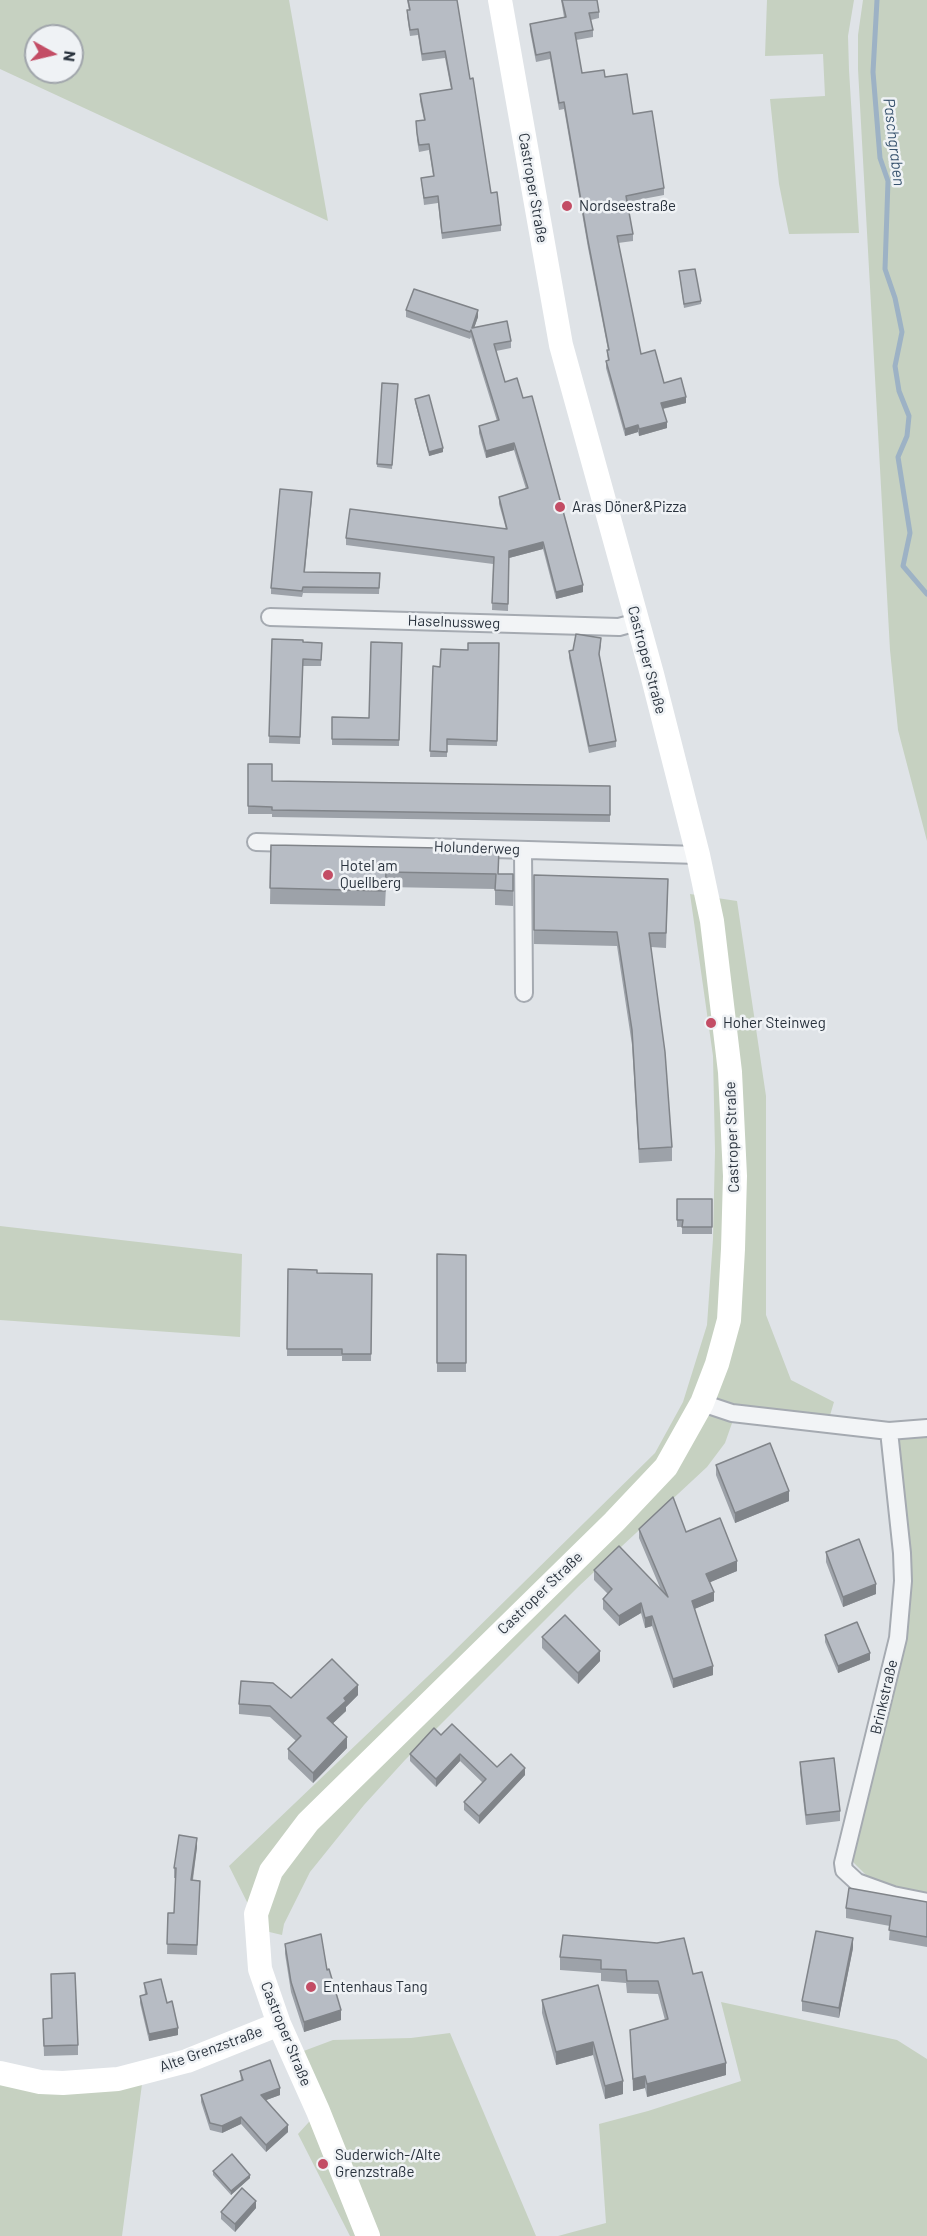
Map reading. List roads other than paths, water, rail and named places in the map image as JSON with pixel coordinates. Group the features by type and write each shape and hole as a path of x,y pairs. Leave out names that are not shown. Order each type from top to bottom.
{"main road":[{"name":"Castroper Straße","path":"368,2236 318,2111 279,2024 260,1969 256,1914 271,1871 308,1822 614,1522 666,1467 702,1403 717,1364 729,1320 735,1176 728,1062 712,921 698,855 637,622 561,345 500,0"},
{"name":"Alte Grenzstraße","path":"0,2073 40,2082 63,2083 118,2079 187,2061 279,2024"}],"street":[{"name":"Haselnussweg","path":"270,617 619,627 637,622"},
{"name":"Holunderweg","path":"256,842 698,855"},
{"path":"523,850 524,993"},
{"path":"702,1403 732,1413 889,1431 927,1428"},
{"name":"Brinkstraße","path":"889,1431 903,1581 898,1638 843,1863 844,1870 857,1882 893,1895 927,1902"}],"waterway":[{"name":"Paschgraben","path":"877,0 873,72 880,158 888,181 885,269 895,298 902,332 895,366 899,391 909,416 907,436 898,457 910,533 903,566 927,594"}],"place":[{"name":"Nordseestraße","path":"567,206"},
{"name":"Aras Döner&Pizza","path":"560,507"},
{"name":"Hotel am Quellberg","path":"328,875"},
{"name":"Hoher Steinweg","path":"711,1023"},
{"name":"Entenhaus Tang","path":"311,1987"},
{"name":"Suderwich-/Alte Grenzstraße","path":"323,2164"}]}
